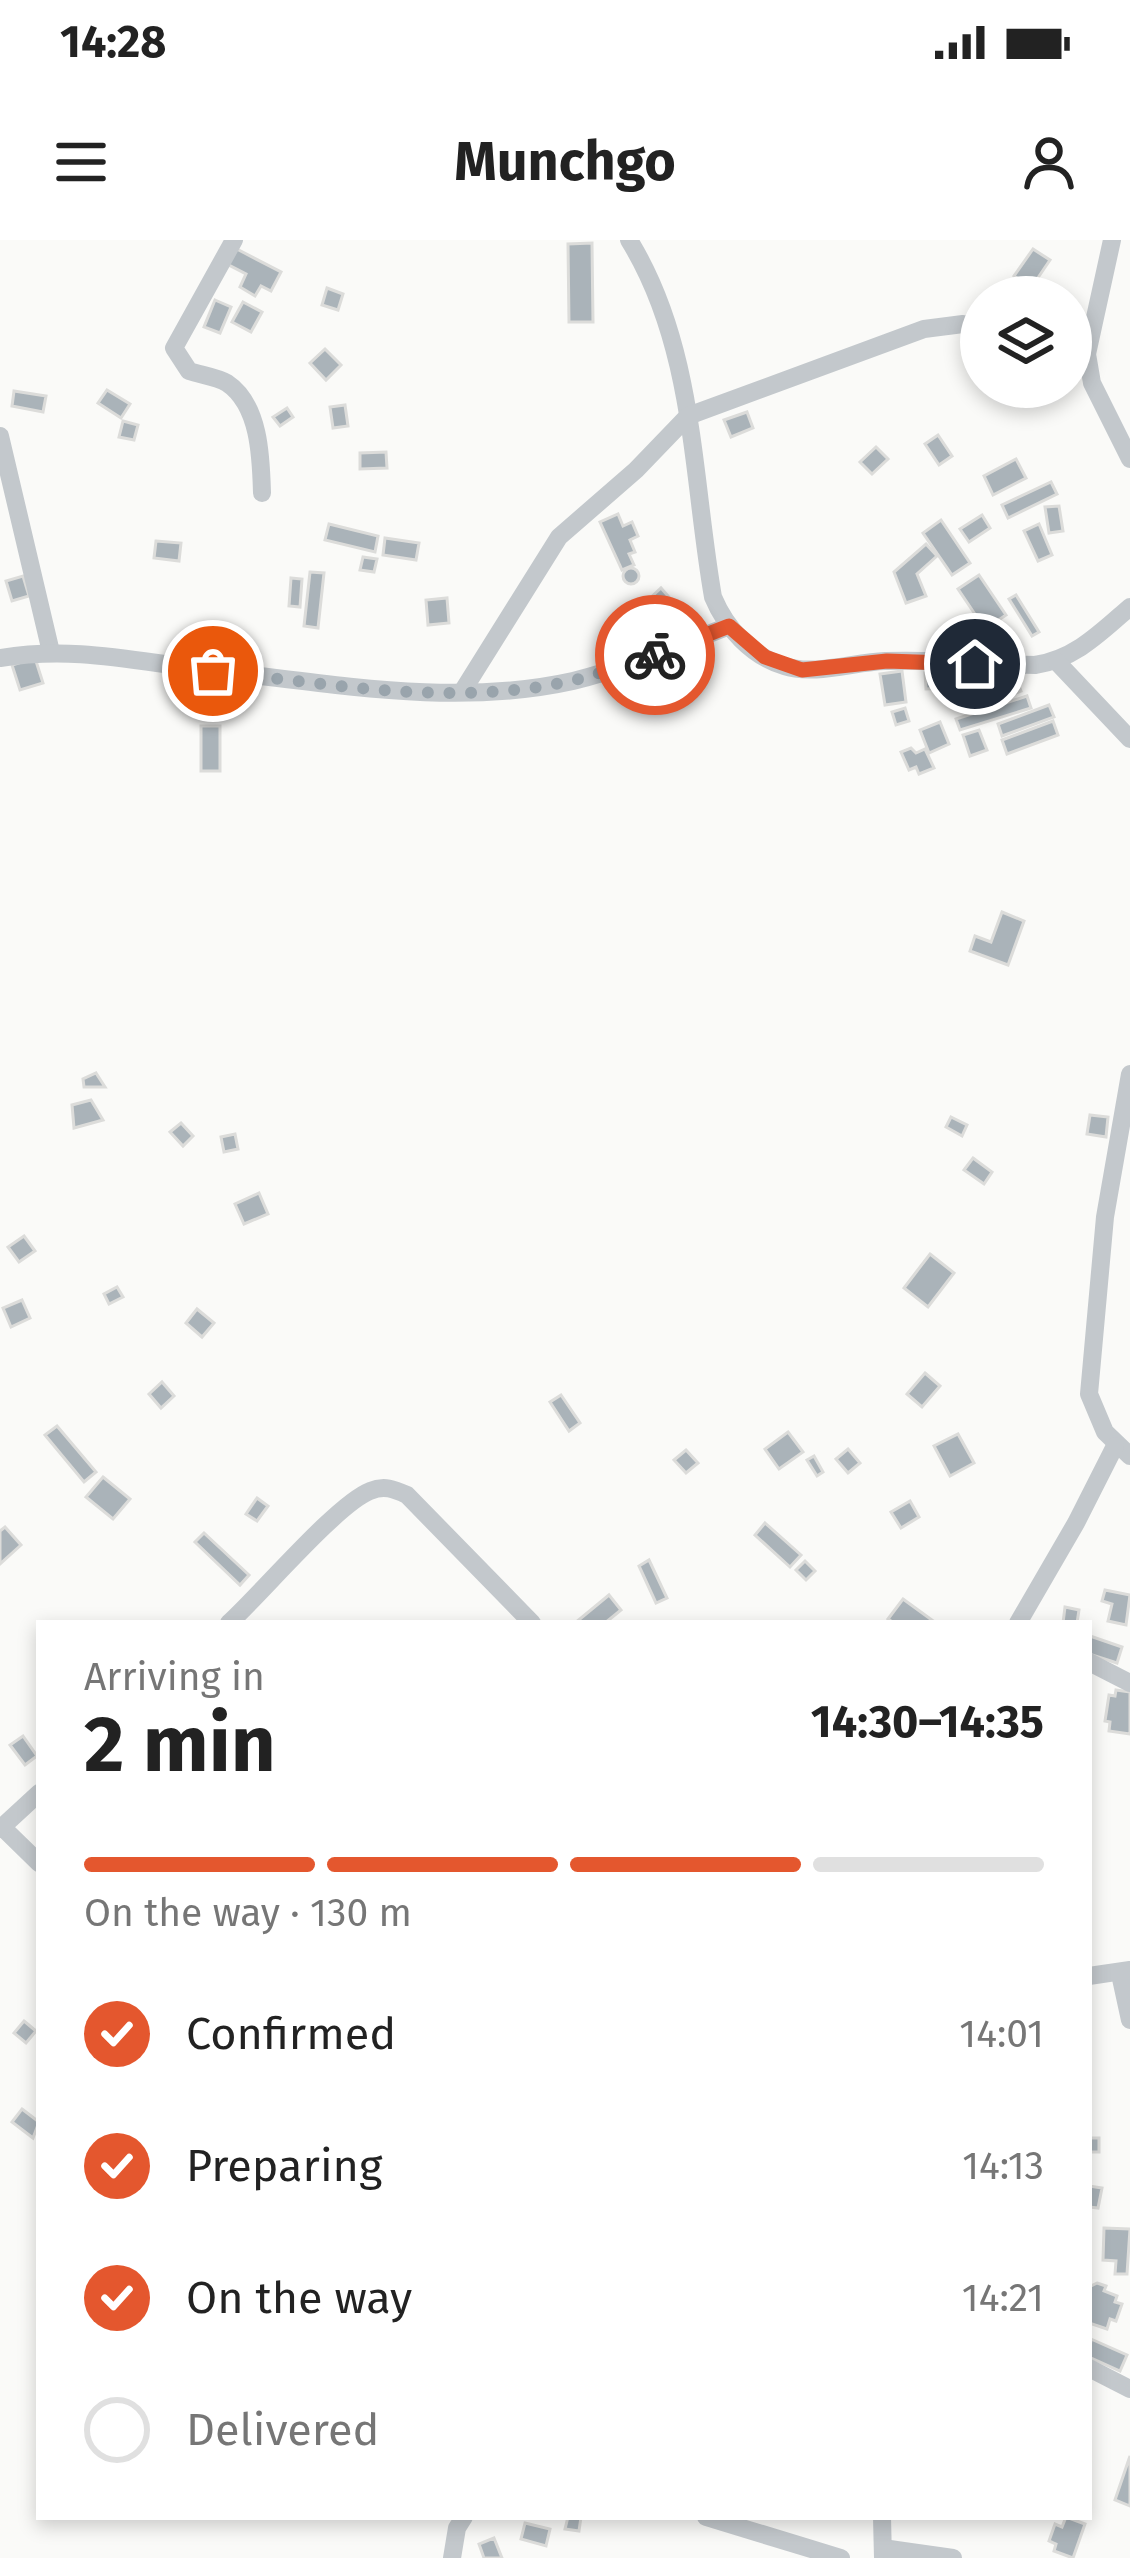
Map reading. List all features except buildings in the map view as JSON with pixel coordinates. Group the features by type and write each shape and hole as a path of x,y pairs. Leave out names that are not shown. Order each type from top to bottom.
{"street":[{"path":"234,240 174,348 189,371 226,382 246,402 261,454 262,493"},
{"path":"629,240 662,301 688,416 713,597 729,626 765,657 802,670 887,661 1057,662 1075,654 1130,607"},
{"path":"1092,331 1112,240"},
{"path":"462,692 559,537 636,470 688,416 924,329 960,324"},
{"path":"1092,390 1130,459"},
{"path":"0,436 51,652"},
{"path":"0,658 99,652 371,690 462,692 573,680 729,626"},
{"path":"1057,662 1130,739"},
{"path":"1020,1620 1123,1451 1096,1414 1089,1380 1111,1171 1130,1074"},
{"path":"232,1620 350,1504 378,1488 407,1495 529,1620"},
{"path":"1092,1664 1130,1683"},
{"path":"36,1796 1,1828 36,1860"},
{"path":"1092,1976 1125,1972 1130,2020"},
{"path":"1092,2370 1130,2389"},
{"path":"452,2558 462,2520"},
{"path":"716,2520 841,2558"},
{"path":"882,2520 883,2553 953,2558"}],"way so far":[{"path":"213,671 371,690 487,692 573,680 655,655"}],"route":[{"path":"655,655 729,626 765,657 802,670 887,661 975,664"}]}
